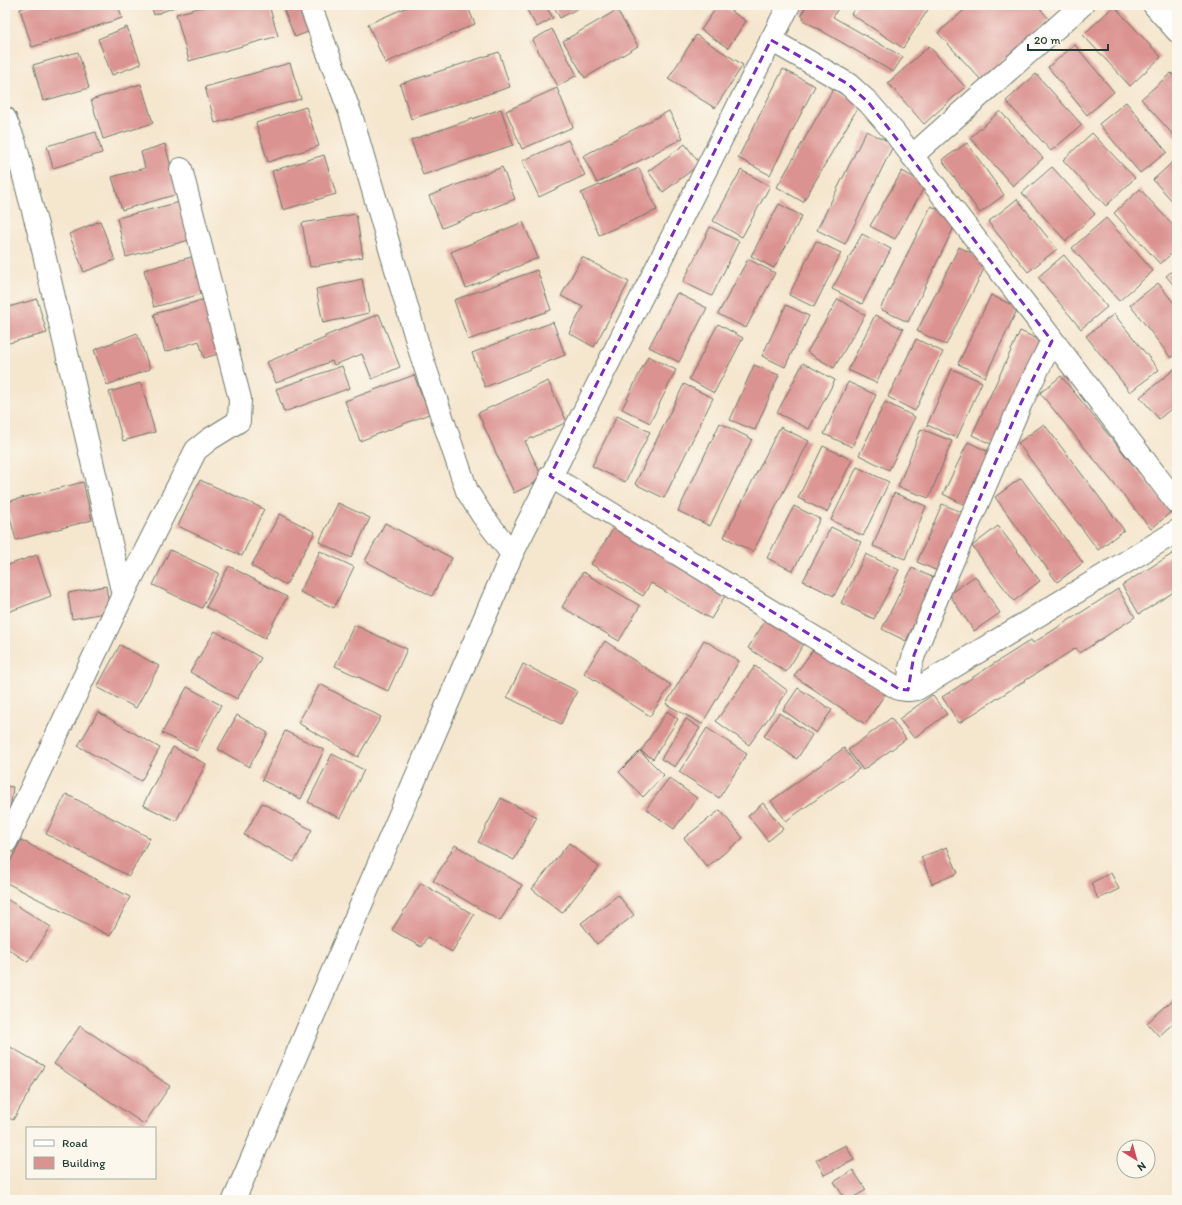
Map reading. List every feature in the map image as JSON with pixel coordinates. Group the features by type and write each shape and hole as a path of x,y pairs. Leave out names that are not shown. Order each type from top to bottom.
{"street":[{"path":"310,5 351,115 421,354 467,491 482,515 512,554"},
{"path":"234,1200 512,554 550,476 789,5"},
{"path":"912,156 1082,5"},
{"path":"1154,5 1177,31"},
{"path":"771,40 848,84 869,103 912,156 1177,503"},
{"path":"5,118 15,143 40,238 123,595"},
{"path":"6,842 123,595 196,450 210,439 239,421 240,399 181,169"},
{"path":"908,690 910,668 914,655 941,588 1021,403 1052,341"},
{"path":"550,476 892,684 899,688 908,690 917,689 1177,531"}],"highlighted area":[{"path":"771,40 848,84 869,103 1052,341 1021,403 941,588 914,655 908,690 899,689 550,476"}],"building":[{"path":"33,5 118,5 122,18 32,47 20,9"},
{"path":"151,5 180,5 154,15"},
{"path":"210,5 269,5 278,36 189,61 176,14"},
{"path":"299,5 303,5 313,30 295,37 284,11"},
{"path":"412,5 467,5 475,24 385,63 368,24"},
{"path":"524,5 545,5 553,18 537,27"},
{"path":"553,5 584,5 560,18"},
{"path":"718,5 722,5 746,21 728,48 701,30"},
{"path":"807,5 840,5 833,17 903,57 893,72 803,20 804,17 801,15"},
{"path":"857,5 931,5 903,48 851,14"},
{"path":"970,5 1037,5 1049,19 981,80 938,33"},
{"path":"1114,6 1161,57 1130,86 1083,35"},
{"path":"617,10 638,46 585,78 563,41"},
{"path":"127,27 141,64 112,75 98,39"},
{"path":"552,29 577,75 558,86 532,40"},
{"path":"696,35 743,65 715,108 668,79"},
{"path":"1075,45 1114,92 1087,115 1048,67"},
{"path":"929,46 965,87 924,124 888,83"},
{"path":"78,52 89,88 43,101 33,65"},
{"path":"499,52 510,87 411,119 400,84"},
{"path":"290,63 301,99 215,123 205,87"},
{"path":"783,69 815,86 770,175 738,158"},
{"path":"1171,73 1177,79 1177,139 1141,99"},
{"path":"1036,74 1082,125 1051,151 1006,101"},
{"path":"141,84 153,123 103,139 91,100"},
{"path":"557,88 573,127 522,149 506,111"},
{"path":"833,89 860,104 803,202 777,187"},
{"path":"1126,102 1167,152 1140,173 1099,124"},
{"path":"306,107 319,146 268,162 256,123"},
{"path":"501,109 513,145 423,175 411,140"},
{"path":"669,111 683,138 597,183 583,156"},
{"path":"1000,111 1043,158 1013,186 970,138"},
{"path":"866,131 894,144 845,244 817,230"},
{"path":"96,132 102,153 53,168 47,146"},
{"path":"1092,133 1135,178 1106,206 1063,160"},
{"path":"568,140 585,175 539,197 522,161"},
{"path":"967,143 1004,195 980,213 942,160"},
{"path":"165,144 178,194 122,210 112,177 145,168 141,152"},
{"path":"685,144 700,164 663,192 648,171"},
{"path":"324,155 336,194 283,210 272,171"},
{"path":"1177,158 1177,206 1153,180"},
{"path":"502,167 515,199 442,228 429,196"},
{"path":"1052,167 1095,214 1066,241 1022,193"},
{"path":"639,168 657,210 599,235 581,193"},
{"path":"741,170 770,186 742,237 713,221"},
{"path":"902,171 926,184 895,239 870,226"},
{"path":"1140,189 1177,230 1177,249 1160,264 1114,213"},
{"path":"1017,199 1057,249 1028,272 988,222"},
{"path":"184,201 193,239 126,257 117,218"},
{"path":"779,204 802,216 774,268 751,256"},
{"path":"931,206 958,219 908,322 880,309"},
{"path":"356,214 363,257 310,267 302,223"},
{"path":"1106,218 1153,271 1119,301 1072,248"},
{"path":"100,221 115,260 84,272 69,234"},
{"path":"523,222 538,258 466,288 451,252"},
{"path":"710,227 739,241 712,296 683,282"},
{"path":"862,234 891,249 862,304 832,289"},
{"path":"816,241 841,253 814,307 789,295"},
{"path":"959,247 988,261 946,345 917,331"},
{"path":"1064,255 1107,307 1081,329 1038,277"},
{"path":"195,256 205,293 154,307 144,270"},
{"path":"582,257 629,282 594,347 569,333 583,307 561,296"},
{"path":"748,259 775,273 746,328 718,314"},
{"path":"1177,267 1177,289 1166,276"},
{"path":"537,270 551,310 468,340 454,300"},
{"path":"362,279 369,313 323,323 316,289"},
{"path":"1158,283 1177,307 1177,353 1171,358 1130,305"},
{"path":"677,293 707,308 679,362 649,347"},
{"path":"991,295 1018,308 985,377 958,364"},
{"path":"209,298 225,352 204,358 199,341 165,352 154,314"},
{"path":"37,299 47,333 5,344 5,308"},
{"path":"838,299 865,315 834,368 807,352"},
{"path":"786,305 809,316 785,367 762,356"},
{"path":"379,314 400,367 372,379 362,354 334,365 332,361 276,383 267,362"},
{"path":"1114,314 1159,370 1130,392 1086,336"},
{"path":"875,315 903,329 876,383 848,370"},
{"path":"553,322 565,355 485,387 472,353"},
{"path":"718,324 743,338 714,393 689,379"},
{"path":"1020,331 1042,341 993,445 972,435"},
{"path":"137,333 150,369 107,385 94,350"},
{"path":"916,339 943,352 915,411 888,397"},
{"path":"648,356 676,370 650,423 622,409"},
{"path":"803,363 835,380 809,429 777,413"},
{"path":"754,365 779,375 755,430 730,420"},
{"path":"342,366 350,388 284,412 276,389"},
{"path":"1177,367 1177,404 1159,419 1140,397"},
{"path":"952,369 982,382 957,438 927,425"},
{"path":"414,375 429,414 360,441 345,401"},
{"path":"1061,376 1171,512 1151,529 1040,393"},
{"path":"548,381 567,422 525,441 543,479 514,493 478,413"},
{"path":"848,382 876,395 852,447 824,434"},
{"path":"141,383 155,432 123,441 109,392"},
{"path":"684,384 713,398 664,498 635,484"},
{"path":"885,402 915,417 889,470 859,455"},
{"path":"617,416 650,432 625,482 592,466"},
{"path":"720,423 752,439 710,526 678,511"},
{"path":"1044,424 1124,530 1098,550 1018,443"},
{"path":"780,427 809,441 753,552 724,537"},
{"path":"921,429 952,441 929,498 898,487"},
{"path":"968,442 991,453 965,505 943,494"},
{"path":"823,446 852,460 827,512 798,498"},
{"path":"857,467 889,482 863,536 831,520"},
{"path":"1021,478 1083,563 1057,582 995,497"},
{"path":"200,480 264,509 242,556 178,526"},
{"path":"83,482 92,520 16,540 6,502"},
{"path":"894,493 926,506 905,559 873,546"},
{"path":"338,503 370,518 351,558 319,542"},
{"path":"942,504 964,513 940,572 917,562"},
{"path":"794,506 820,519 793,571 767,558"},
{"path":"280,514 315,532 286,585 251,566"},
{"path":"385,523 452,558 432,596 365,561"},
{"path":"615,526 726,594 711,619 651,583 643,596 591,564"},
{"path":"998,526 1040,581 1014,601 972,546"},
{"path":"831,527 861,542 834,596 803,581"},
{"path":"170,550 219,573 202,608 153,585"},
{"path":"320,551 354,567 334,608 300,592"},
{"path":"1177,551 1177,590 1139,614 1122,585"},
{"path":"866,554 899,570 874,619 841,603"},
{"path":"37,555 51,596 8,612 5,605 5,566"},
{"path":"229,566 287,597 265,638 206,607"},
{"path":"912,568 936,579 906,641 882,629"},
{"path":"583,572 640,606 619,641 562,607"},
{"path":"975,576 1000,613 974,631 949,594"},
{"path":"106,586 110,612 72,619 68,593"},
{"path":"1118,589 1135,617 1080,653 1076,648 959,723 942,697 1031,640 1033,643"},
{"path":"767,618 805,642 786,672 748,648"},
{"path":"354,625 407,649 388,691 335,666"},
{"path":"215,631 261,658 237,699 190,672"},
{"path":"704,640 739,661 702,724 666,704"},
{"path":"605,641 671,685 650,716 584,673"},
{"path":"120,645 159,666 136,708 97,687"},
{"path":"815,647 885,694 865,724 794,676"},
{"path":"523,664 577,691 561,724 507,697"},
{"path":"755,666 788,691 749,745 716,721"},
{"path":"320,684 381,717 358,757 298,723"},
{"path":"187,687 221,705 197,751 162,733"},
{"path":"798,688 832,710 816,733 783,710"},
{"path":"932,695 947,714 914,738 899,719"},
{"path":"667,711 678,719 653,759 641,751"},
{"path":"98,712 160,748 141,781 78,746"},
{"path":"779,713 812,735 797,759 764,736"},
{"path":"237,715 268,733 249,767 218,749"},
{"path":"891,718 906,739 863,770 848,750"},
{"path":"686,719 700,728 675,767 661,759"},
{"path":"707,728 747,754 719,798 679,772"},
{"path":"285,731 324,750 301,799 262,780"},
{"path":"173,747 206,764 176,821 143,805"},
{"path":"844,748 859,769 786,821 771,801"},
{"path":"640,751 664,775 643,797 619,772"},
{"path":"332,754 364,770 340,818 308,802"},
{"path":"669,778 697,798 674,829 646,809"},
{"path":"5,786 13,787 8,826 5,825"},
{"path":"66,794 150,838 129,876 46,834"},
{"path":"501,798 537,817 514,860 478,842"},
{"path":"262,803 312,830 294,862 244,835"},
{"path":"763,803 783,829 768,841 748,816"},
{"path":"720,810 743,838 707,867 684,838"},
{"path":"21,840 130,897 110,936 5,882 5,872"},
{"path":"569,843 599,867 562,913 532,889"},
{"path":"455,845 522,885 500,921 433,881"},
{"path":"947,847 958,873 932,884 921,857"},
{"path":"1111,873 1119,889 1098,899 1091,883"},
{"path":"421,883 474,915 452,952 427,937 421,947 392,930"},
{"path":"618,895 634,915 597,944 581,923"},
{"path":"5,898 51,927 28,962 5,947"},
{"path":"1175,998 1177,1000 1177,1020 1159,1036 1147,1023"},
{"path":"80,1026 170,1086 144,1124 54,1064"},
{"path":"5,1044 44,1066 13,1120 5,1116"},
{"path":"846,1145 854,1160 824,1175 816,1160"},
{"path":"853,1170 866,1190 849,1200 846,1200 834,1182"}]}
